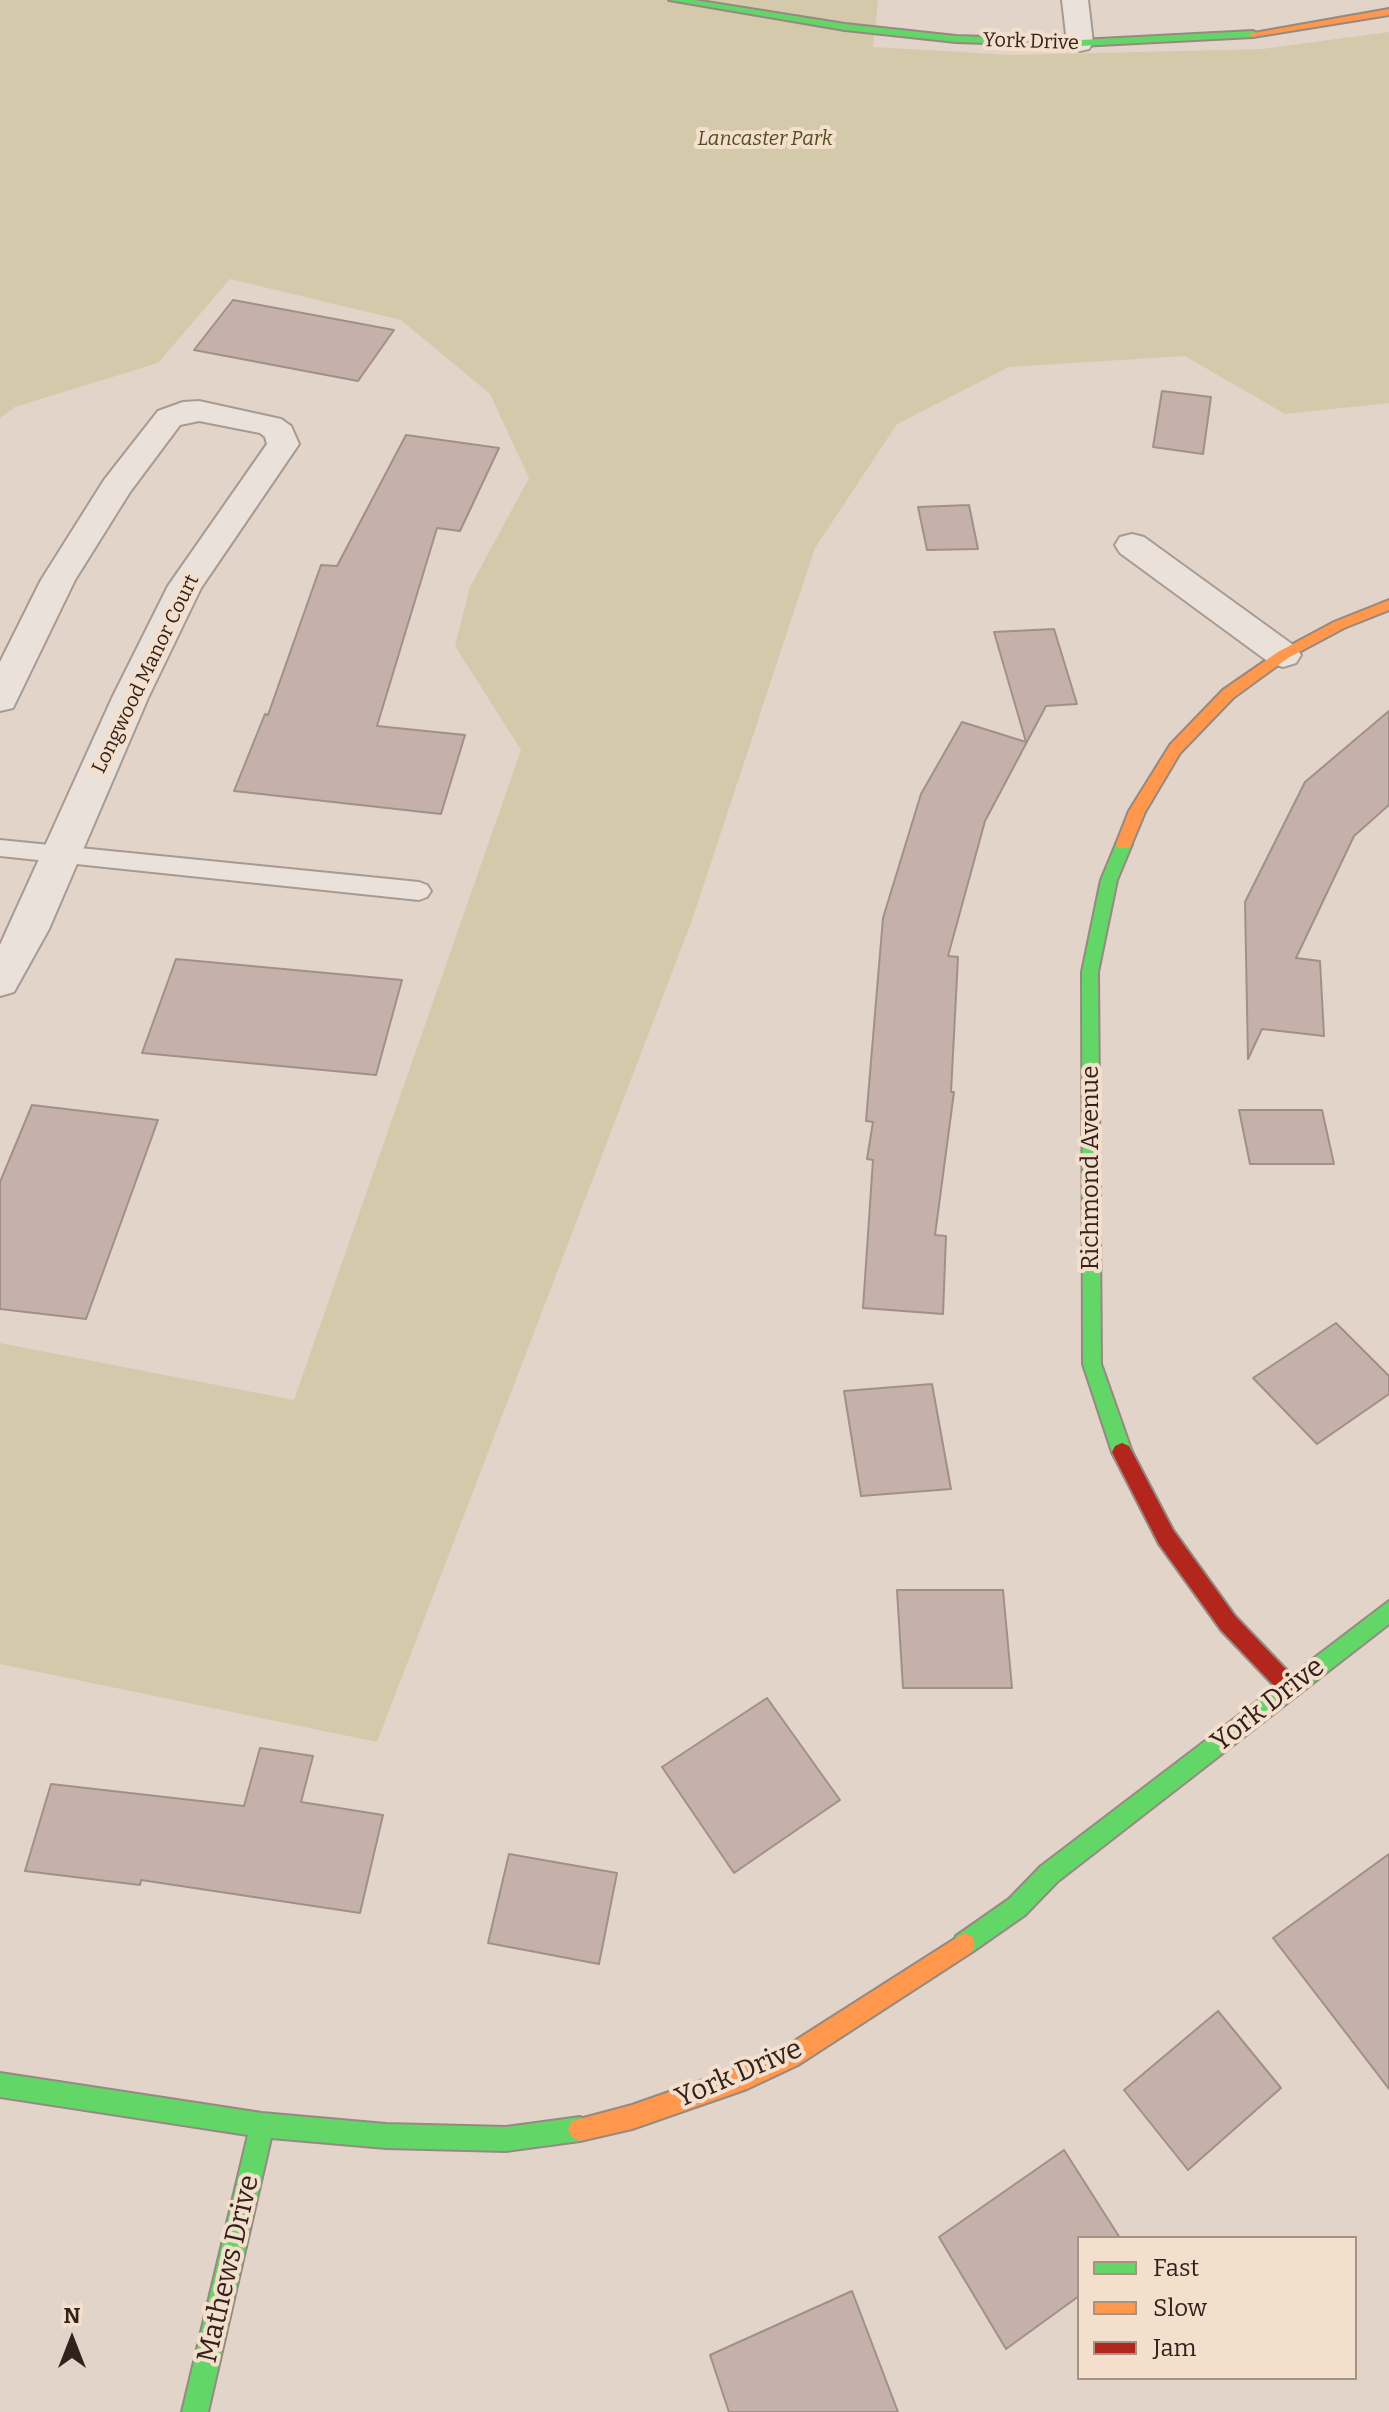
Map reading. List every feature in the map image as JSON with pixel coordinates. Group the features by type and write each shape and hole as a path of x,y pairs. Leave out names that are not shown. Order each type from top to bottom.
{"street":[{"name":"York Drive","path":"674,0 831,25 940,37 1080,43 1263,33 1389,12"},
{"path":"1075,0 1080,43"},
{"name":"Longwood Manor Court","path":"0,699 58,580 116,487 169,418 183,412 199,411 270,426 280,433 283,444 185,586 130,698 29,929 0,981"},
{"path":"1132,545 1283,655"},
{"name":"Richmond Avenue","path":"1290,1688 1228,1623 1166,1537 1121,1450 1092,1364 1090,972 1109,880 1137,811 1175,749 1228,694 1283,655 1339,625 1389,605"},
{"name":"York Drive","path":"0,2085 262,2125 416,2137 506,2139 565,2133 632,2117 747,2077 790,2057 1017,1907 1049,1874 1389,1611"},
{"name":"Mathews Drive","path":"195,2412 262,2125"}],"lane":[{"path":"0,848 419,891"}],"green space":[{"name":"Lancaster Park","path":"0,0 878,0 873,47 1014,55 1262,49 1389,32 1389,403 1285,414 1185,356 1009,367 897,424 815,548 691,923 377,1742 0,1664 0,1343 294,1400 521,750 455,646 470,587 529,478 490,394 401,320 230,279 158,363 15,407 0,418"}],"building":[{"path":"233,300 394,330 358,381 194,350"},
{"path":"1162,391 1211,397 1203,454 1153,447"},
{"path":"406,435 499,448 460,531 437,528 377,726 465,735 441,814 234,791 265,714 268,715 321,565 337,566"},
{"path":"969,505 978,549 927,550 918,507"},
{"path":"1054,629 1077,704 1046,706 985,821 948,956 958,957 951,1092 954,1092 935,1235 946,1236 943,1314 863,1308 873,1160 867,1159 873,1122 866,1121 883,918 921,794 962,722 1026,742 994,632"},
{"path":"1389,711 1389,805 1354,836 1296,958 1320,961 1324,1036 1262,1029 1248,1059 1245,902 1305,782"},
{"path":"176,959 402,980 376,1075 142,1053"},
{"path":"32,1105 158,1120 86,1319 0,1309 0,1182"},
{"path":"1239,1110 1322,1110 1334,1164 1250,1164"},
{"path":"1336,1323 1389,1376 1389,1394 1317,1444 1253,1378"},
{"path":"932,1384 951,1489 861,1496 844,1391"},
{"path":"897,1590 1003,1590 1012,1688 903,1688"},
{"path":"767,1698 840,1800 734,1873 662,1767"},
{"path":"260,1748 313,1756 301,1802 383,1815 360,1913 141,1880 140,1885 25,1871 51,1784 244,1806"},
{"path":"509,1854 617,1873 599,1964 488,1943"},
{"path":"1389,1854 1389,2089 1273,1938"},
{"path":"1218,2011 1281,2088 1188,2170 1124,2090"},
{"path":"1064,2150 1119,2236 1077,2236 1077,2297 1006,2349 939,2237"},
{"path":"852,2291 898,2412 729,2412 710,2355"}],"traffic: fast":[{"path":"674,0 845,27 956,39 1080,43 1253,34"},
{"path":"1122,1452 1092,1364 1090,972 1109,880 1124,844"},
{"path":"964,1944 1017,1907 1049,1874 1389,1611"},
{"path":"0,2085 262,2125 386,2136 506,2139 580,2129"},
{"path":"195,2412 262,2125"}],"traffic: slow":[{"path":"1253,34 1389,12"},
{"path":"1124,844 1137,811 1175,749 1228,694 1283,655 1339,625 1389,605"},
{"path":"580,2129 632,2117 747,2077 790,2057 964,1944"}],"traffic: jam":[{"path":"1122,1452 1166,1537 1228,1623 1290,1688"}]}
